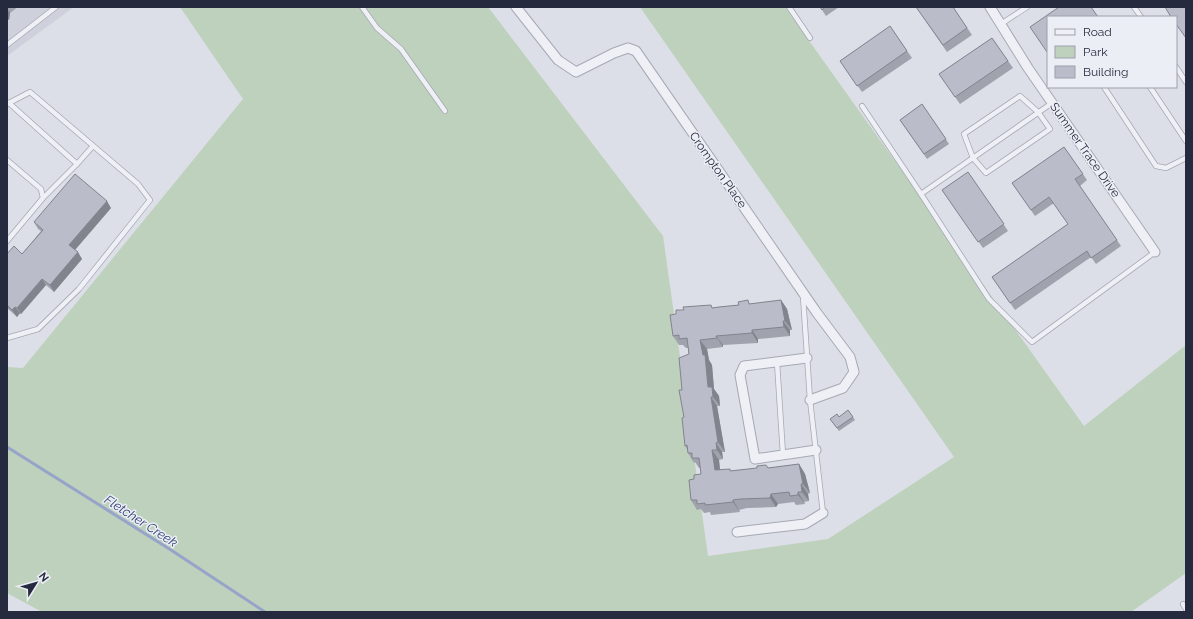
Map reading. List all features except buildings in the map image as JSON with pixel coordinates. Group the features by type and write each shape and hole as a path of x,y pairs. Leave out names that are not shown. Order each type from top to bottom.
{"street":[{"name":"Crompton Place","path":"516,7 558,60 576,72 621,50 628,48 636,51 803,293 850,357 854,372 844,388 810,400"},
{"name":"Summer Trace Drive","path":"990,7 1052,102 1156,252"},
{"path":"807,358 744,366 740,375 754,459 816,450"},
{"path":"737,532 805,524 823,512"}],"lane":[{"path":"7,45 56,7"},
{"path":"362,7 378,28 401,49 445,112"},
{"path":"789,7 810,38"},
{"path":"1000,24 1027,7"},
{"path":"1134,7 1140,16"},
{"path":"1177,68 1186,82"},
{"path":"1105,88 1156,166 1166,168 1186,158"},
{"path":"1151,88 1186,141"},
{"path":"7,338 38,329 79,289 150,200 138,184 30,92 8,104 77,164"},
{"path":"1020,96 1038,112 1050,129 986,174 973,158 964,134 1020,96"},
{"path":"921,194 1052,102"},
{"path":"862,106 989,299 1032,342 1156,252"},
{"path":"7,241 43,198 93,146"},
{"path":"7,160 41,189 43,198"},
{"path":"803,293 810,400 823,512"},
{"path":"777,362 782,455"},
{"path":"1183,604 1186,609"}],"shaded area":[{"path":"7,7 74,7 7,56"}],"green space":[{"path":"180,7 488,7 663,236 708,556 828,539 954,457 640,7 785,7 1084,426 1186,345 1186,573 1131,612 42,612 7,593 7,367 23,368 243,99"}],"waterway":[{"name":"Fletcher Creek","path":"7,447 171,550 265,612"}]}
